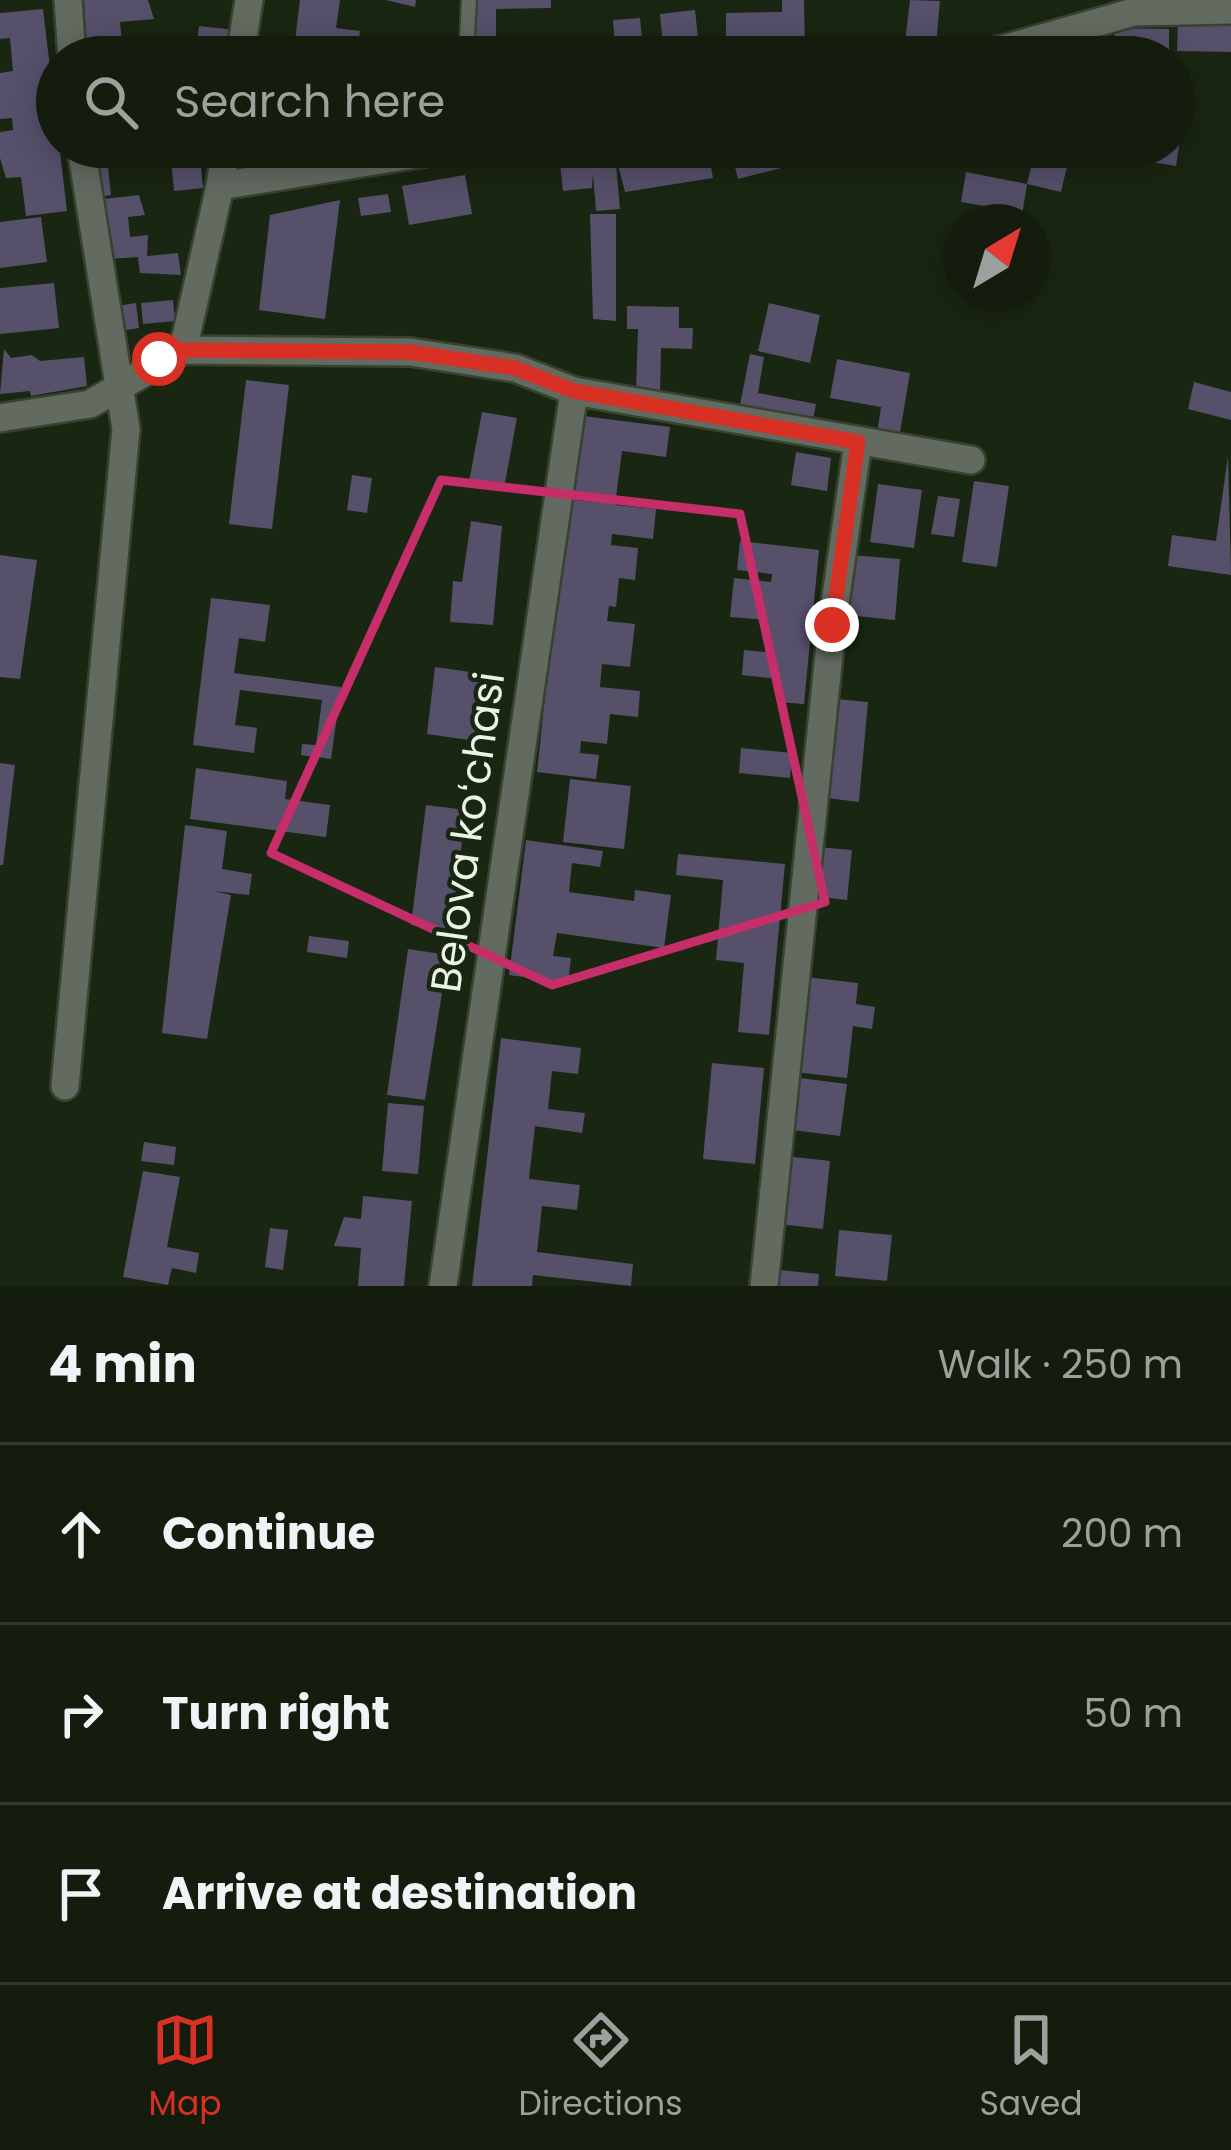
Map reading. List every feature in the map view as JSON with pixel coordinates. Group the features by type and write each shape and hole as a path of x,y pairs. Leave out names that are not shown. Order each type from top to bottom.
{"street":[{"path":"68,0 71,36"},
{"path":"243,36 249,0"},
{"path":"1049,36 1134,12 1231,10"},
{"path":"64,1086 126,429 116,393 84,168"},
{"path":"182,350 223,168"},
{"path":"220,186 331,168"},
{"path":"0,418 64,409 116,393 159,359 182,350 410,352 515,368 574,391 971,460"},
{"name":"Belova koʻchasi","path":"442,1286 574,391"},
{"path":"764,1286 829,648 858,442"}],"lane":[{"path":"467,36 470,0"}],"highlighted area":[{"path":"441,480 740,514 825,902 552,985 271,853"}],"building":[{"path":"84,0 148,0 154,19 120,22 121,36 86,36"},
{"path":"300,0 340,0 336,28 360,31 359,36 296,36"},
{"path":"386,0 416,0 415,7"},
{"path":"475,0 551,0 551,8 496,9 496,36 476,36"},
{"path":"782,0 804,0 805,36 726,36 726,13 782,12"},
{"path":"910,0 940,1 937,36 906,36"},
{"path":"43,9 46,36 36,36 36,168 62,168 67,211 26,216 21,177 6,178 0,132 13,130 12,118 0,119 0,73 13,71 10,38 0,39 0,13"},
{"path":"695,10 698,36 662,36 660,14"},
{"path":"1178,15 1231,15 1231,52 1195,51 1195,36 1177,36"},
{"path":"640,18 642,36 614,36 613,20"},
{"path":"199,26 235,30 234,36 198,36"},
{"path":"1115,28 1169,29 1169,36 1114,36"},
{"path":"95,168 108,168 111,195 98,197"},
{"path":"172,168 201,168 203,188 174,191"},
{"path":"560,168 616,168 620,209 596,211 593,174 592,188 563,191"},
{"path":"619,168 711,168 713,178 625,192"},
{"path":"735,168 781,168 738,179"},
{"path":"1031,168 1067,168 1061,192 1027,184"},
{"path":"966,172 1027,184 1024,204 961,202"},
{"path":"465,175 472,214 409,225 402,186"},
{"path":"388,194 391,212 361,216 358,198"},
{"path":"139,195 145,215 128,217 130,237 148,235 147,256 178,253 181,275 140,273 138,257 110,259 103,199"},
{"path":"340,200 325,319 259,310 270,215"},
{"path":"590,214 616,214 616,321 593,319"},
{"path":"41,217 47,262 0,268 0,222"},
{"path":"54,283 59,328 0,334 0,288"},
{"path":"173,300 175,321 143,324 141,303"},
{"path":"136,303 139,328 120,331 117,306"},
{"path":"769,303 820,315 810,363 758,351"},
{"path":"627,306 679,307 679,328 693,328 692,349 661,348 660,393 636,392 638,329 627,329"},
{"path":"4,349 11,358 32,355 40,361 84,357 87,386 31,396 30,391 0,394"},
{"path":"750,354 764,357 758,393 816,404 812,424 739,410"},
{"path":"837,359 910,373 898,444 876,440 881,407 830,398"},
{"path":"246,380 289,385 272,529 229,524"},
{"path":"1194,382 1231,392 1231,420 1188,409"},
{"path":"482,412 517,418 504,488 469,482"},
{"path":"583,416 670,427 666,457 622,451 615,505 656,509 653,539 612,534 611,545 638,548 635,580 619,578 616,607 609,606 607,621 635,624 630,667 602,664 600,687 640,691 638,717 610,714 607,744 581,741 580,753 599,755 596,779 537,772 566,499 602,503 573,498"},
{"path":"796,452 831,458 827,491 791,485"},
{"path":"1228,456 1231,575 1168,566 1172,535 1216,541"},
{"path":"352,475 372,478 367,513 347,510"},
{"path":"974,481 1009,486 997,567 962,562"},
{"path":"878,484 922,490 914,548 870,542"},
{"path":"938,496 960,499 954,537 931,534"},
{"path":"471,521 502,526 493,625 450,622 453,581 462,582"},
{"path":"740,541 819,550 804,704 777,702 779,679 742,675 744,650 765,652 768,620 730,617 734,578 771,582 772,574 737,570"},
{"path":"0,555 37,560 20,679 0,677"},
{"path":"851,555 900,559 895,620 846,615"},
{"path":"211,598 270,605 265,642 239,638 234,673 341,687 331,759 301,755 302,744 316,745 322,700 240,690 235,725 257,728 254,753 193,745"},
{"path":"435,667 485,674 476,741 427,734"},
{"path":"836,699 868,702 859,802 827,798"},
{"path":"741,748 792,753 790,778 739,773"},
{"path":"0,763 15,765 3,865 0,865"},
{"path":"196,768 287,781 285,799 330,805 326,837 190,819"},
{"path":"570,779 631,786 624,849 563,842"},
{"path":"426,805 466,810 451,930 411,925"},
{"path":"185,825 227,831 222,869 252,874 249,895 213,891 231,895 207,1039 162,1033"},
{"path":"526,840 603,851 600,867 572,863 569,892 634,901 635,890 671,895 664,948 557,933 553,956 571,958 568,983 509,975"},
{"path":"817,847 852,850 847,900 812,896"},
{"path":"678,854 785,864 769,1035 738,1032 744,963 716,960 723,880 676,875"},
{"path":"309,936 349,941 347,958 307,952"},
{"path":"408,949 448,955 425,1100 387,1095"},
{"path":"806,977 858,983 856,1004 875,1007 872,1029 853,1026 847,1078 795,1072"},
{"path":"501,1038 581,1048 578,1074 552,1071 548,1109 585,1113 582,1133 535,1126 529,1179 580,1185 577,1210 542,1206 537,1252 633,1264 631,1286 533,1275 532,1286 472,1286"},
{"path":"712,1063 764,1068 755,1164 703,1159"},
{"path":"792,1077 847,1084 840,1136 785,1129"},
{"path":"388,1103 424,1106 418,1174 382,1171"},
{"path":"144,1142 176,1147 174,1165 141,1161"},
{"path":"785,1156 830,1161 823,1229 779,1224"},
{"path":"143,1171 180,1177 167,1247 199,1253 196,1273 172,1268 168,1285 123,1277"},
{"path":"363,1196 412,1201 404,1286 358,1286 361,1248 334,1246 344,1217 361,1219"},
{"path":"270,1228 288,1230 283,1270 265,1267"},
{"path":"839,1230 892,1235 887,1281 835,1276"},
{"path":"780,1270 819,1274 818,1286 779,1286"}],"route":[{"path":"159,359 182,350 410,352 515,368 574,391 858,442 832,625"}]}
